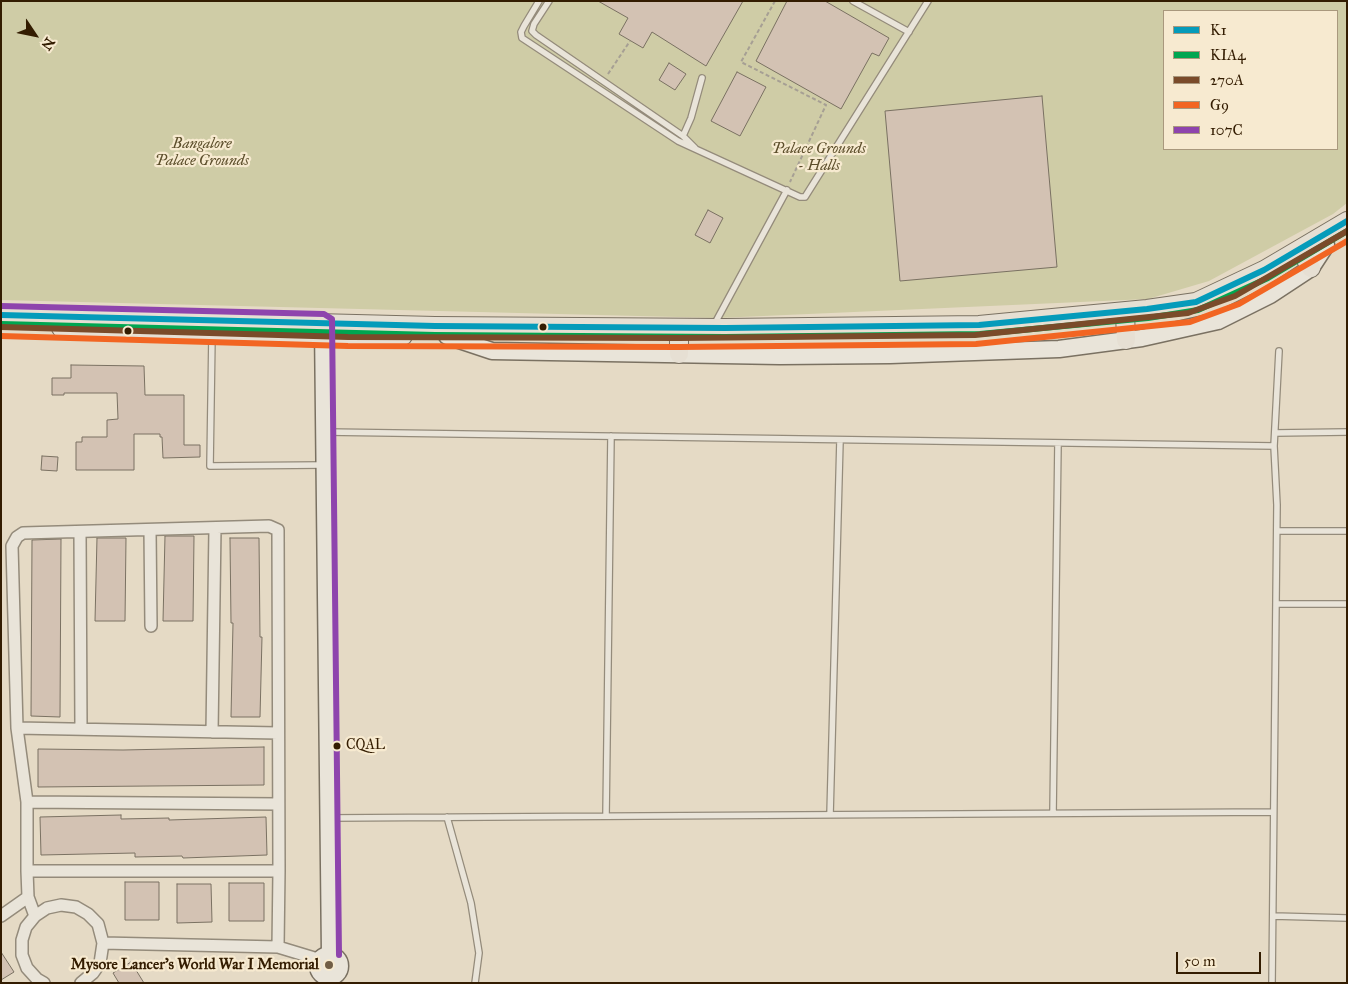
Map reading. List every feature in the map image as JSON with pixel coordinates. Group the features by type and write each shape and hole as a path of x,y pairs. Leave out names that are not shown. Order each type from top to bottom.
{"main road":[{"path":"1305,259 1347,221"},
{"path":"1,315 447,336 679,340 721,332 979,326 1125,316 1196,302 1305,259 1347,231"},
{"path":"1125,316 1126,340"},
{"path":"1,327 212,333 323,330 679,340"}],"street":[{"path":"679,340 890,355 1059,349 1126,340 1218,321 1270,295 1305,259"},
{"path":"321,967 327,818 323,330"},
{"path":"35,916 28,897 27,802 17,728 12,546 16,537 23,533 269,526 278,530 278,947"},
{"path":"212,732 215,528"},
{"path":"150,530 151,626"},
{"path":"80,532 81,729"},
{"path":"17,728 278,733"},
{"path":"27,802 278,804"},
{"path":"27,871 279,871"},
{"path":"1,916 28,897"},
{"path":"44,983 37,979 27,968 22,955 24,934 35,916 47,908 61,905 76,907 88,914 98,924 103,943 96,978 81,983"},
{"path":"103,943 278,947 321,967 339,960 340,967 336,978"}],"lane":[{"path":"540,1 521,32 522,38 678,142 800,197 805,197 810,193 928,1"},
{"path":"549,1 532,31 683,136 697,150"},
{"path":"853,1 909,32"},
{"path":"568,68 573,60"},
{"path":"683,136 691,118 702,78"},
{"path":"628,108 633,101"},
{"path":"721,332 786,190"},
{"path":"212,333 210,466 324,465"},
{"path":"1272,983 1276,604 1274,446 1279,351"},
{"path":"324,432 1274,446"},
{"path":"1275,433 1347,432"},
{"path":"606,816 611,436"},
{"path":"830,815 840,440"},
{"path":"1053,813 1058,443"},
{"path":"1276,531 1347,531"},
{"path":"1276,604 1347,604"},
{"path":"327,818 1273,812"},
{"path":"447,817 471,903 479,953 475,983"},
{"path":"1273,916 1347,918"}],"path":[{"path":"775,1 741,62 826,105 786,190"},
{"path":"603,81 630,41"}],"green space":[{"path":"1,1 1347,1 1347,203 1333,214 1209,281 1148,299 718,318 1,300"}],"building":[{"path":"598,1 743,1 706,66 652,32 643,48 619,34 628,18"},
{"path":"787,1 825,1 889,38 879,56 872,53 841,109 756,61"},
{"path":"669,63 686,74 675,90 659,80"},
{"path":"737,72 766,87 740,136 711,121"},
{"path":"1042,96 1057,267 900,281 885,111"},
{"path":"708,210 723,218 710,243 695,235"},
{"path":"71,365 144,366 145,395 184,395 184,445 200,445 200,457 163,458 162,437 160,437 160,434 134,434 134,470 76,470 76,442 82,442 82,437 107,437 107,420 118,419 117,393 64,393 64,395 52,395 52,378 71,378"},
{"path":"42,456 58,457 57,471 41,470"},
{"path":"165,536 194,536 193,621 163,621"},
{"path":"97,538 126,538 125,621 95,621"},
{"path":"230,538 259,538 260,637 262,637 260,717 231,717 233,623 231,623"},
{"path":"61,539 60,717 31,716 32,540"},
{"path":"264,747 264,785 38,787 38,749 123,750"},
{"path":"121,815 121,819 169,818 169,820 266,817 267,855 183,858 182,856 135,857 135,853 41,855 40,817"},
{"path":"125,882 159,882 159,920 125,920"},
{"path":"229,883 264,883 264,921 229,921"},
{"path":"177,884 211,884 212,922 177,923"},
{"path":"1,952 14,972 1,980"},
{"path":"131,962 144,983 119,983 113,973"}],"transit line":[{"name":"K1","path":"1,315 435,326 725,328 979,325 1147,309 1196,302 1264,270 1347,221"},
{"name":"KIA4","path":"1,324 435,335 725,337 980,334 1148,318 1198,310 1268,278 1347,231"},
{"name":"270A","path":"1,327 348,337 679,338 975,335 1188,313 1235,296 1347,231"},
{"name":"G9","path":"1,336 348,346 679,347 976,344 1190,322 1239,304 1347,241"},
{"name":"107C","path":"1,306 324,314 332,319 339,955"}],"place":[{"name":"CQAL","path":"337,746"},
{"name":"Mysore Lancer's World War I Memorial","path":"329,965"}],"park label":[{"name":"Bangalore Palace Grounds","path":"202,152"},
{"name":"Palace Grounds - Halls","path":"819,158"}]}
